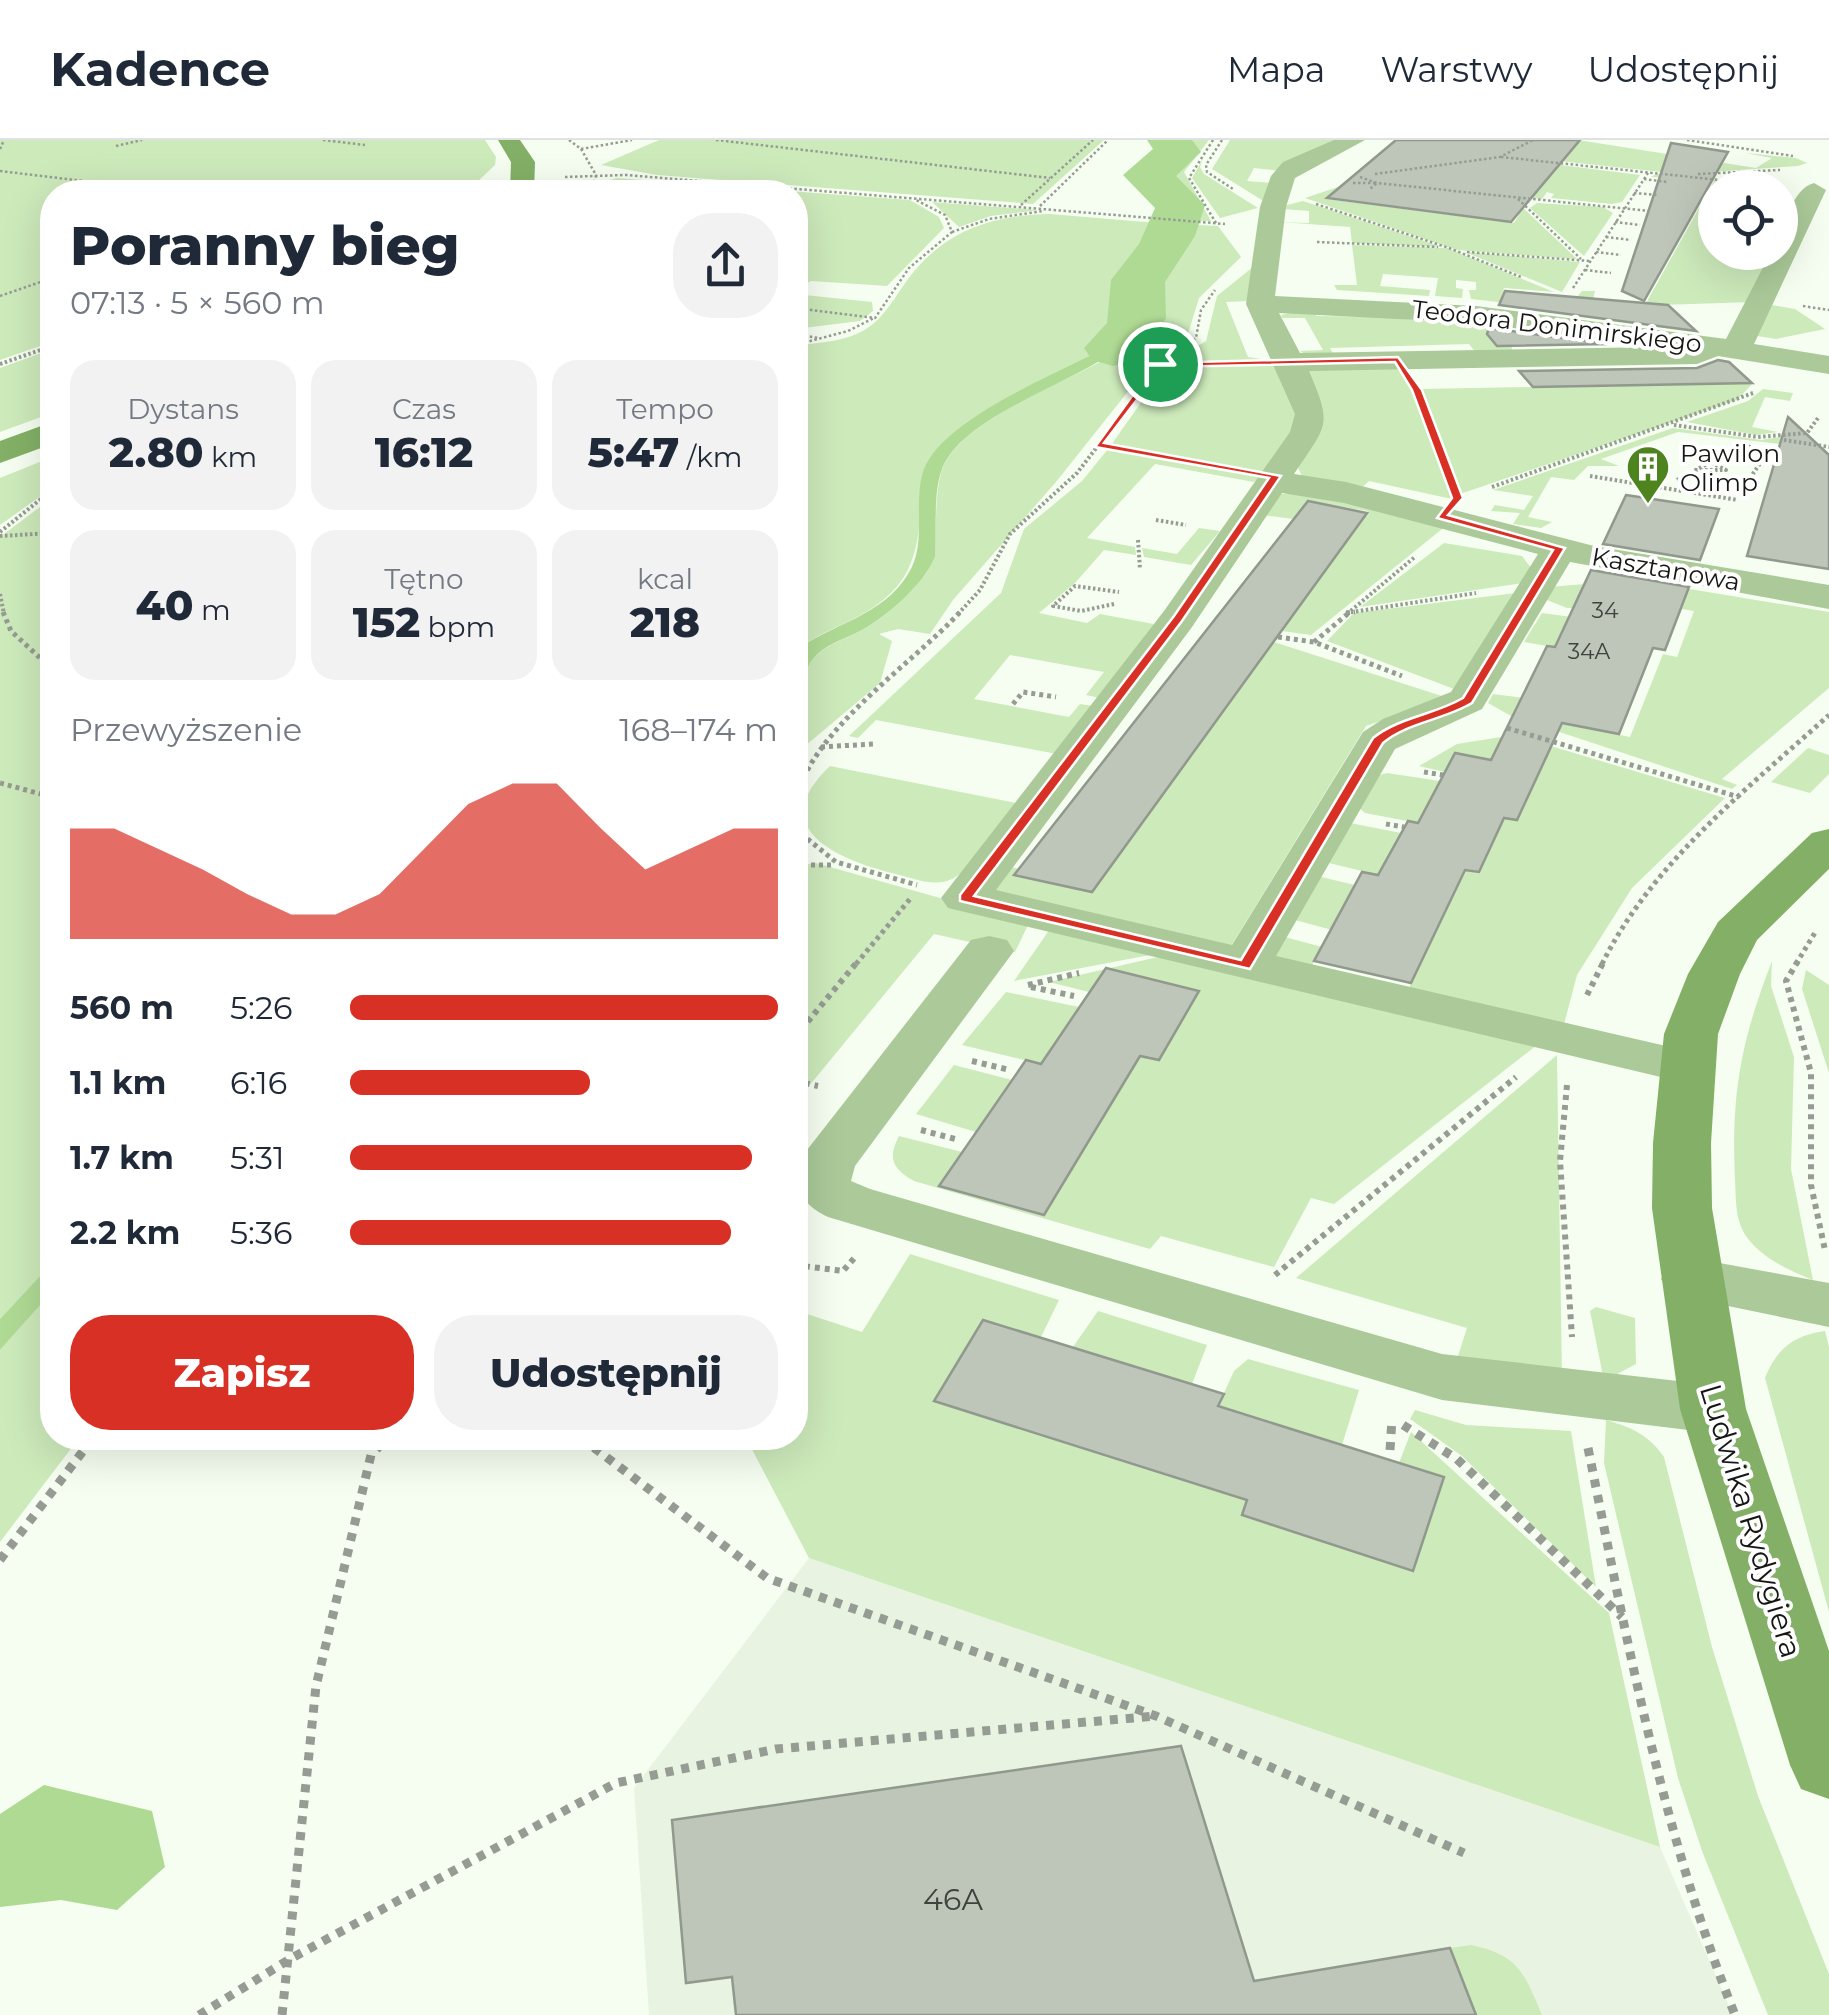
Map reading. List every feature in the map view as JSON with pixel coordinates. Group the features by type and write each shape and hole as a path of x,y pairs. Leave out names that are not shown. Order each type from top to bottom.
{"street":[{"path":"509,140 523,162 522,180"},
{"path":"1354,140 1285,172 1269,226 1260,304 1290,362 1310,414 1306,432 1178,619 965,898 1686,1067"},
{"name":"Teodora Donimirskiego","path":"1724,348 1745,336 1814,190"},
{"name":"Teodora Donimirskiego","path":"1260,304 1559,308 1724,348 1829,365"},
{"path":"1290,362 1696,355 1724,348"},
{"path":"0,453 40,437"},
{"name":"Kasztanowa","path":"1274,479 1453,512 1559,548 1829,597"},
{"path":"1245,966 1378,740 1392,729 1445,714 1468,700 1559,548"},
{"name":"Ludwika Rydygiera","path":"1829,843 1736,933 1702,1004 1686,1067 1682,1208 1713,1409 1829,1765"},
{"path":"1008,975 828,1163 821,1178 828,1193 1401,1393 1442,1377 1713,1409"},
{"path":"1692,1279 1827,1279"}],"path":[{"path":"0,149 4,140"},
{"path":"116,146 142,140"},
{"path":"323,140 365,145"},
{"path":"569,140 582,149 595,180"},
{"path":"582,149 632,140"},
{"path":"716,140 1050,178"},
{"path":"1020,206 1093,140"},
{"path":"1039,207 1108,140"},
{"path":"1212,140 1189,178 1216,223"},
{"path":"1222,140 1206,172 1244,196"},
{"path":"1500,157 1533,140"},
{"path":"1687,140 1793,156"},
{"path":"1737,150 1749,140"},
{"path":"1690,146 1700,142"},
{"path":"1377,184 1359,176 1500,157 1814,190"},
{"path":"1520,159 1529,169"},
{"path":"0,171 75,180"},
{"path":"1316,204 1457,251 1559,308 1649,172"},
{"path":"1676,175 1698,174"},
{"path":"559,177 596,175 668,180"},
{"path":"1644,179 1668,182"},
{"path":"1346,183 1649,210"},
{"path":"1370,189 1377,184"},
{"path":"808,190 1195,222"},
{"path":"1427,196 1439,190"},
{"path":"1634,193 1659,196"},
{"path":"1544,200 1550,194"},
{"path":"911,197 945,214 952,232"},
{"path":"1492,206 1502,197"},
{"path":"1516,198 1583,260"},
{"path":"808,342 875,318 909,268 952,232 1003,216 1063,210"},
{"path":"1615,222 1640,225"},
{"path":"1606,237 1631,240"},
{"path":"1316,242 1449,248"},
{"path":"1457,251 1590,261"},
{"path":"1596,252 1621,255"},
{"path":"1585,270 1610,272"},
{"path":"808,773 821,748 860,705 929,646 980,590 1010,534 1077,474 1160,364 1196,338 1201,310 1226,280"},
{"path":"0,296 40,282"},
{"path":"808,310 875,318"},
{"path":"808,336 824,339"},
{"path":"1314,642 1453,512 1742,400 1763,387 1724,348"},
{"path":"0,364 40,350"},
{"path":"1398,359 1417,390 1453,512"},
{"path":"1160,364 1290,362"},
{"path":"1810,444 1808,433 1818,418"},
{"path":"1672,425 1758,437 1808,433"},
{"path":"1784,440 1829,446"},
{"path":"1098,445 1274,479"},
{"path":"1677,480 1743,446 1768,452 1744,488"},
{"path":"1695,470 1726,470 1710,462"},
{"path":"1590,476 1738,500"},
{"path":"0,534 40,500"},
{"path":"0,534 40,533"},
{"path":"1138,540 1140,569"},
{"path":"1114,604 1081,611 1053,606 1074,586 1118,592"},
{"path":"0,594 9,630"},
{"path":"0,630 9,630 30,646 40,660"},
{"path":"821,748 873,744"},
{"path":"0,783 40,794"},
{"path":"808,845 837,865"},
{"path":"808,864 837,865 920,886 808,1020"},
{"path":"1820,926 1786,982 1812,1074 1811,1185 1827,1279"},
{"path":"1008,975 1082,973"},
{"path":"1008,975 1074,996"},
{"path":"1261,1287 1560,1040"},
{"path":"965,1059 1010,1070"},
{"path":"914,1128 959,1140"},
{"path":"1390,1450 1401,1393"},
{"path":"1401,1393 1457,1460 1622,1617"},
{"path":"0,1560 84,1450"},
{"path":"282,2015 316,1686 371,1455 376,1450"},
{"path":"597,1450 767,1578 1156,1716 1464,1853"},
{"path":"198,2015 290,1959 616,1782 776,1749 1156,1716"}],"shaded area":[{"path":"0,140 485,140 496,157 495,165 479,180 40,180 40,346 0,360"},
{"path":"659,140 1104,140 1033,204 808,187 808,180 657,175 601,165"},
{"path":"1178,140 1209,140 1184,172 1211,221 1190,221 1188,203 1155,180 1156,172 1182,150"},
{"path":"1230,140 1345,140 1280,171 1254,168 1247,181 1272,183 1265,202 1212,169"},
{"path":"1578,140 1756,168 1772,158 1745,153 1796,158 1807,163 1739,170 1698,170 1680,174 1531,158"},
{"path":"1203,159 1200,167 1204,174 1258,208 1220,218 1192,178"},
{"path":"1529,161 1640,175 1622,202 1612,204 1551,198 1554,194 1547,192 1542,199 1397,183"},
{"path":"1656,174 1698,180 1651,177"},
{"path":"1344,185 1327,199 1514,223 1522,210 1518,203 1577,259 1457,250 1305,198"},
{"path":"808,192 910,200 939,217 944,228 887,286 808,283"},
{"path":"1303,201 1442,247 1352,243 1350,227 1280,222 1309,223 1309,211 1283,209"},
{"path":"932,202 1039,210 991,216 959,227"},
{"path":"1537,203 1603,207 1613,213 1584,256 1530,208"},
{"path":"1698,210 1698,270 1765,270 1751,302 1632,306 1577,297 1582,291 1595,291 1593,299 1645,305"},
{"path":"1029,215 1169,224 1160,250 1131,282 1129,325 1107,347 982,414 923,472 918,538 906,573 879,603 808,643 808,344 843,339 869,327 922,262 953,238 989,222"},
{"path":"1169,224 1180,224 1174,249 1145,283 1146,325 1126,344 1004,411 954,449 939,481 935,557 929,568 890,610 867,627 825,648 808,667 808,643 871,610 908,574 919,536 921,482 936,450 978,415 1116,340 1129,319 1131,282 1160,250"},
{"path":"1180,224 1218,226 1241,257 1199,298 1187,337 1153,360 1056,482 953,600 930,634 898,629 879,634 892,641 880,683 808,743 808,666 828,647 892,609 929,568 935,557 941,473 955,449 1011,407 1111,355 1135,338 1148,316 1145,283 1174,249"},
{"path":"1352,245 1447,248 1554,292 1504,288 1501,300 1516,304 1471,299 1469,290 1476,290 1476,282 1456,280 1456,288 1463,289 1462,298 1435,296 1438,278 1383,274 1380,286 1430,290 1429,296 1337,290 1334,285 1357,285"},
{"path":"1465,252 1580,262 1562,292"},
{"path":"1253,267 1247,301 1226,302 1248,357 1273,361 1168,364 1206,341 1217,296"},
{"path":"808,295 872,302 873,311 860,321 808,327"},
{"path":"1772,305 1795,309 1825,329 1776,339 1757,336"},
{"path":"1314,308 1316,316 1511,328 1512,352 1476,353 1469,344 1330,348 1335,357 1303,353 1300,351 1323,350 1305,318 1281,315"},
{"path":"40,353 40,417 0,432 0,368"},
{"path":"1396,365 1414,391 1452,499 1369,481 1358,491 1303,478 1297,466 1307,370"},
{"path":"1167,366 1278,366 1299,420 1263,472 1111,445"},
{"path":"1753,383 1737,400 1457,495 1420,389"},
{"path":"1763,389 1793,393 1790,401 1765,397 1752,427 1778,432 1756,435 1687,422 1748,401"},
{"path":"1673,428 1761,440 1780,437 1780,444 1678,432 1601,459 1619,466 1588,466 1574,480 1551,477 1528,517 1552,522 1541,528 1513,524 1520,513 1491,511 1495,505 1524,510 1533,496 1493,490"},
{"path":"1108,449 1261,476 1254,482 1155,464 1087,538 1135,547 1136,555 1104,550 1075,583 1039,613 1087,623 1100,614 1154,624 1100,698 1086,695 1104,672 1010,655 974,699 1069,717 1080,704 1093,706 1057,754 876,720 858,738 849,736 1001,593 1024,529 1082,481"},
{"path":"40,462 40,497 0,525 0,478"},
{"path":"1308,493 1447,525 1311,635 1282,631 1368,511 1308,501 1294,519 1261,515 1281,494"},
{"path":"40,507 40,1276 0,1319 0,537"},
{"path":"1199,528 1220,531 1191,565 1144,557 1142,548 1177,554"},
{"path":"1444,543 1522,556 1531,568 1523,583 1360,607"},
{"path":"1635,580 1829,612 1829,688 1722,779 1737,785 1732,789 1511,716 1488,703 1493,694 1546,701 1538,719 1630,737 1663,654 1677,657 1694,611 1600,595 1596,609 1567,608 1542,598 1549,587"},
{"path":"1524,592 1454,689 1327,641 1354,613"},
{"path":"1542,613 1594,620 1581,652 1524,642"},
{"path":"1274,642 1448,698 1366,726 1231,946 998,898 990,886 1006,866 1020,869 1016,876 1092,892"},
{"path":"1514,735 1725,798 1632,888 1577,975 1563,1028 1283,966 1271,950 1281,936 1322,947 1310,969 1407,992 1465,870 1479,872 1504,818 1517,820 1540,771 1455,753 1445,772 1419,766 1457,744"},
{"path":"1808,748 1829,755 1829,774 1810,793 1771,782"},
{"path":"830,766 1016,803 960,874 945,881 922,881 850,859 816,838 808,826 811,788"},
{"path":"1387,773 1440,781 1418,823 1365,813 1357,806 1372,777"},
{"path":"1350,823 1401,833 1378,875 1329,863"},
{"path":"816,863 1029,923 1015,952 934,934 808,1087 808,864"},
{"path":"1317,876 1355,885 1332,930 1295,920"},
{"path":"1050,929 1155,954 1014,981"},
{"path":"1158,957 1537,1045 1334,1204 1311,1198 1274,1267 1161,1236 1150,1249 914,1181 897,1168 893,1151 899,1136 962,1152 940,1186 1044,1215 1140,1056 1159,1060 1199,991 1111,971 1089,992 1049,982"},
{"path":"1772,961 1771,986 1794,1057 1791,1169 1813,1280 1758,1249 1744,1233 1736,1207 1734,1149 1740,1068"},
{"path":"1806,970 1829,985 1829,1073 1802,989"},
{"path":"1006,992 1079,1007 1041,1064 962,1045"},
{"path":"1557,1055 1562,1378 1458,1356 1467,1328 1296,1278"},
{"path":"954,1065 1012,1080 976,1132 916,1114"},
{"path":"910,1254 1059,1300 1041,1337 983,1321 935,1401 1247,1500 1243,1515 1444,1477 1399,1463 1411,1432 1609,1613 1660,1847 809,1558 752,1450 808,1450 808,1314 862,1332"},
{"path":"40,1276 40,1305 0,1350 0,1319"},
{"path":"40,1305 40,1450 70,1450 0,1542 0,1350"},
{"path":"1596,1307 1635,1318 1636,1364 1604,1381 1590,1311"},
{"path":"1098,1311 1207,1345 1192,1384 1073,1347"},
{"path":"1825,1331 1829,1347 1829,1612 1765,1378 1788,1345"},
{"path":"1248,1359 1359,1390 1342,1445 1218,1406 1234,1371"},
{"path":"1415,1410 1466,1425 1571,1431 1596,1587 1462,1456 1410,1419"},
{"path":"1606,1420 1639,1433 1664,1457 1712,1647 1758,1796 1829,1974 1829,2015 1768,2015 1702,1851 1678,1778 1604,1463"},
{"path":"809,1558 1660,1847 1733,2015 649,2015 634,1788"},
{"path":"44,1785 152,1811 165,1867 117,1910 61,1900 0,1907 0,1814"},
{"path":"1471,1945 1510,1960 1524,1977 1542,2015 1476,2015 1450,1948"}],"building":[{"path":"1396,140 1580,140 1511,222 1327,198"},
{"path":"1671,143 1728,152 1718,170 1698,170 1698,205 1644,301 1622,291"},
{"path":"1505,291 1668,305 1696,331 1499,305"},
{"path":"1489,328 1607,344 1497,346 1487,334"},
{"path":"1718,360 1729,362 1752,383 1533,387 1519,371 1697,368"},
{"path":"1788,417 1829,455 1829,569 1747,556"},
{"path":"1626,495 1719,509 1700,560 1603,544"},
{"path":"1308,501 1367,513 1092,892 1014,875"},
{"path":"1591,570 1689,587 1665,650 1653,648 1619,734 1562,723 1517,820 1504,818 1479,872 1465,870 1411,983 1314,961 1362,872 1378,875 1408,821 1418,823 1455,753 1491,760 1547,646 1555,647"},
{"path":"1106,968 1199,991 1159,1060 1140,1056 1044,1215 939,1186 1026,1060 1041,1064"},
{"path":"983,1320 1224,1394 1218,1406 1444,1477 1413,1571 1242,1515 1247,1500 934,1401"},
{"path":"1181,1746 1254,1981 1450,1948 1476,2015 736,2015 732,1977 686,1983 672,1820"}],"waterway":[{"path":"1113,348 1135,325 1138,280 1165,245 1180,205 1147,175 1178,152 1169,140"}],"place":[{"name":"Pawilon Olimp","path":"1648,505"}],"route":[{"path":"1398,359 1417,390 1458,498 1440,516 1559,548 1468,700 1445,714 1392,729 1378,740 1245,966 965,898 1178,619 1276,476 1098,445 1160,364 1398,359"}]}
